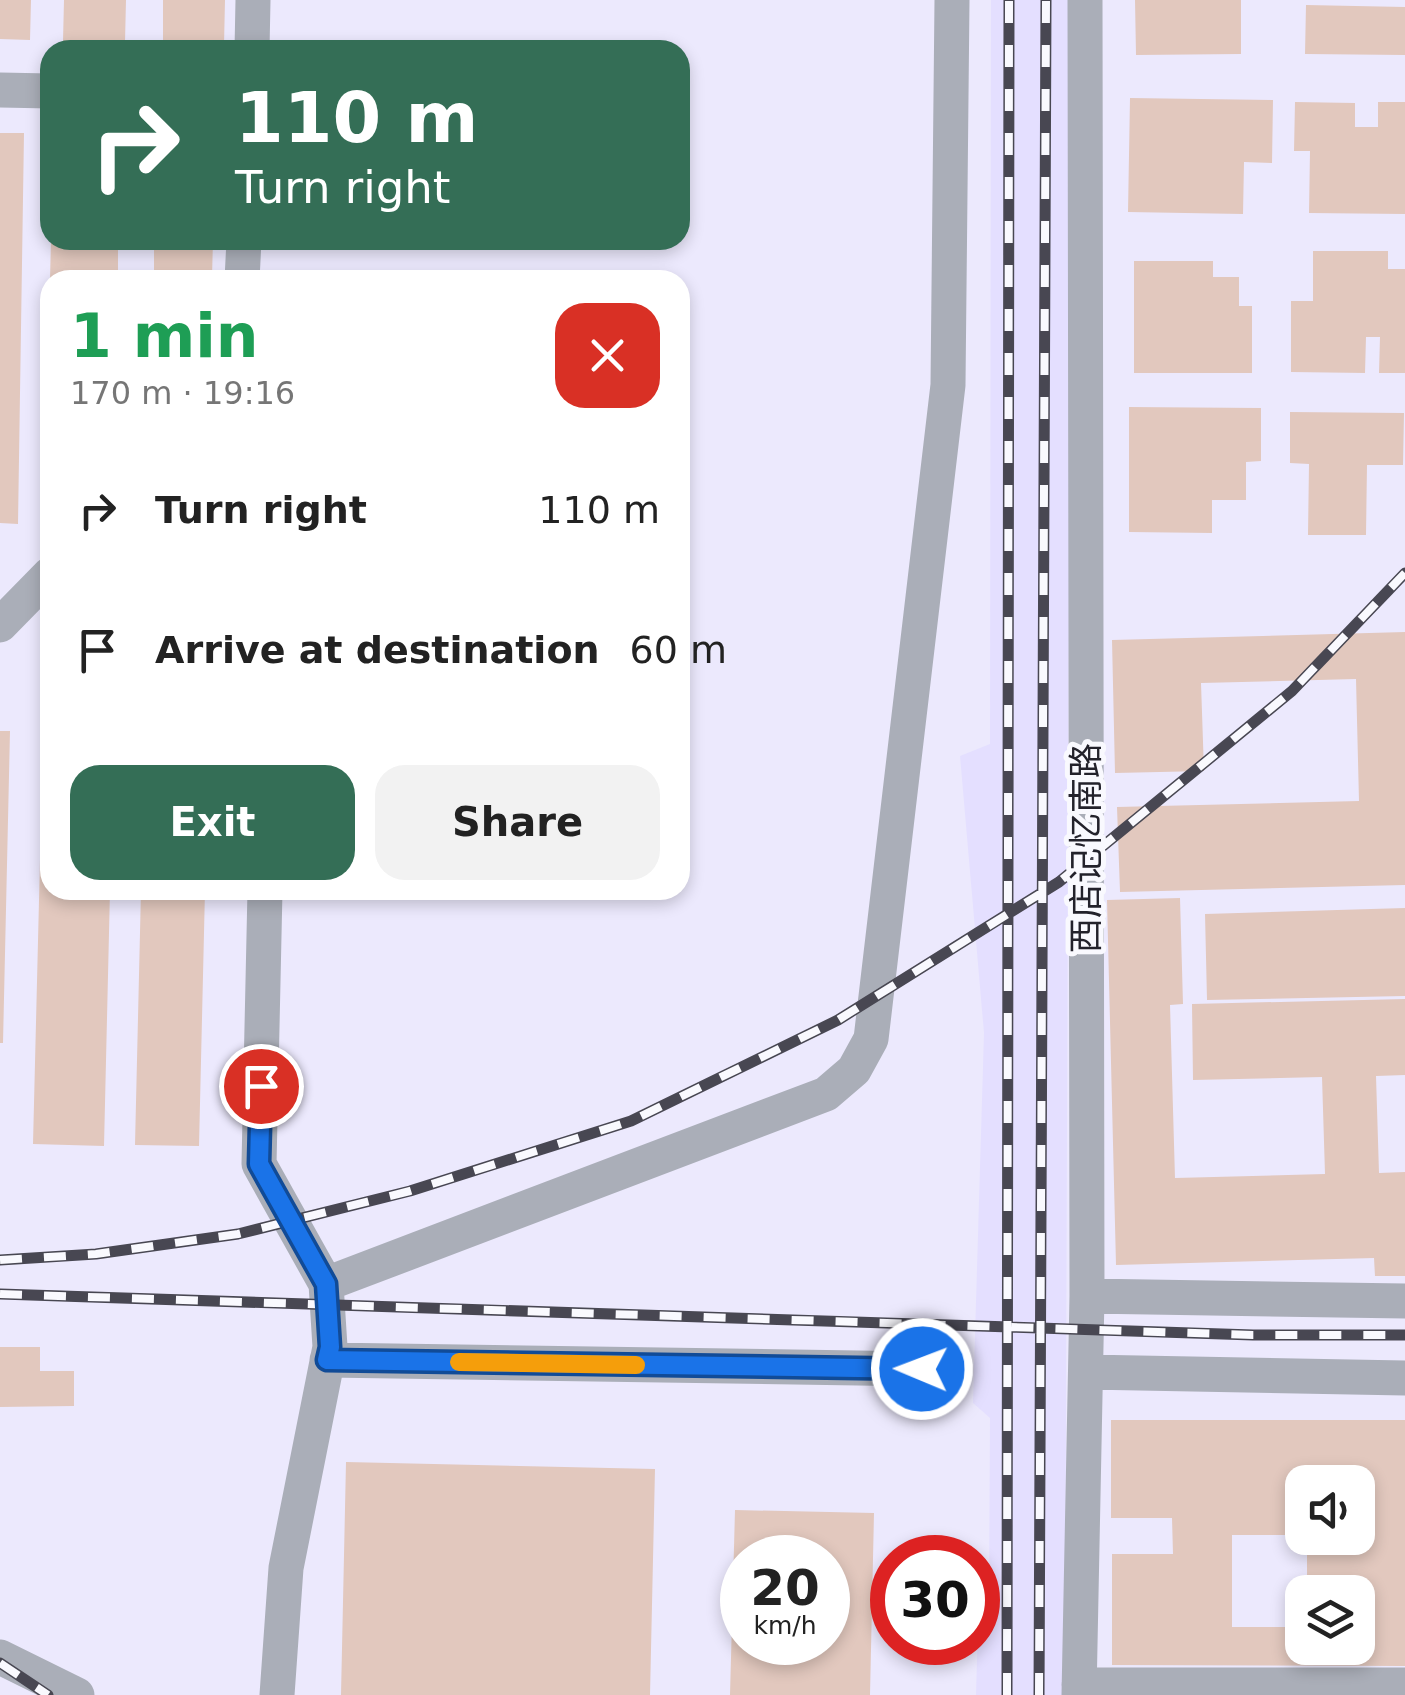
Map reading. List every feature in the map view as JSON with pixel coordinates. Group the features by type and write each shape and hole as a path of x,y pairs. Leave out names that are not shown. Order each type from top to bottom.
{"street":[{"path":"252,40 253,0"},
{"path":"326,1284 826,1094 854,1070 871,1039 948,385 952,0"},
{"name":"西店记忆南路","path":"1079,1690 1087,1296 1085,0"},
{"path":"0,90 40,91"},
{"path":"1,623 40,584"},
{"path":"265,900 259,1164 326,1284 330,1347 286,1568 276,1695"},
{"path":"1087,1296 1405,1300"},
{"path":"327,1360 922,1369"},
{"path":"1086,1372 1405,1378"},
{"path":"0,1657 76,1695"},
{"path":"1079,1690 1405,1685"}],"shaded area":[{"path":"991,0 1071,0 1065,1695 976,1695 977,1665 1000,1665 1000,1535 989,1535 990,1418 973,1403 984,1033 960,756 990,744"}],"building":[{"path":"0,0 31,0 30,40 0,39"},
{"path":"64,0 126,0 125,40 63,40"},
{"path":"163,0 225,0 224,40 163,40"},
{"path":"1135,0 1241,0 1241,54 1136,55"},
{"path":"1306,5 1405,7 1405,55 1305,54"},
{"path":"1130,98 1273,100 1272,163 1244,162 1243,214 1128,212"},
{"path":"1295,102 1355,103 1355,127 1378,127 1378,102 1405,102 1405,214 1309,213 1310,151 1294,151"},
{"path":"0,133 24,133 18,524 0,523"},
{"path":"51,250 118,250 118,270 50,270"},
{"path":"154,250 213,250 212,270 154,270"},
{"path":"1313,251 1388,251 1388,269 1405,269 1405,373 1379,373 1380,337 1366,337 1365,373 1291,372 1291,301 1313,301"},
{"path":"1134,261 1213,261 1213,277 1239,277 1239,306 1252,306 1252,373 1134,373"},
{"path":"1129,407 1261,408 1261,461 1246,462 1246,500 1212,500 1212,533 1129,532"},
{"path":"1290,412 1404,413 1403,465 1367,465 1366,535 1308,535 1309,464 1290,463"},
{"path":"1405,632 1405,885 1120,892 1117,807 1359,801 1356,679 1201,683 1204,771 1115,773 1112,640"},
{"path":"0,731 10,731 3,1043 0,1043"},
{"path":"40,860 40,900 110,900 104,1146 33,1144"},
{"path":"1180,898 1183,1004 1170,1005 1175,1178 1325,1174 1322,1077 1193,1080 1192,1004 1405,999 1405,1075 1376,1076 1379,1173 1405,1172 1405,1276 1375,1276 1374,1258 1116,1265 1107,900"},
{"path":"141,900 205,900 199,1146 135,1145"},
{"path":"1405,908 1405,996 1207,1000 1205,914"},
{"path":"0,1347 40,1347 40,1371 74,1371 74,1406 0,1407"},
{"path":"1111,1420 1405,1420 1405,1666 1112,1665 1112,1554 1173,1554 1172,1518 1111,1518","holes":["1285,1465 1375,1465 1375,1555 1307,1555 1307,1575 1375,1575 1375,1665 1285,1665 1285,1627 1232,1627 1232,1535 1285,1535"]},
{"path":"346,1462 655,1469 650,1695 341,1695"},
{"path":"735,1510 874,1513 874,1535 870,1535 870,1695 730,1695 731,1665 850,1665 850,1535 734,1535"}],"railway":[{"path":"1007,1695 1009,0"},
{"path":"1039,1695 1046,0"},
{"path":"0,1260 96,1254 238,1234 410,1191 631,1121 838,1020 1059,882 1292,691 1405,573"},
{"path":"0,1294 1253,1335 1405,1335"},
{"path":"0,1663 48,1695"}],"slow traffic":[{"path":"459,1362 636,1365"}],"route":[{"path":"261,1086 259,1164 326,1284 330,1347 327,1360 922,1369"}]}
